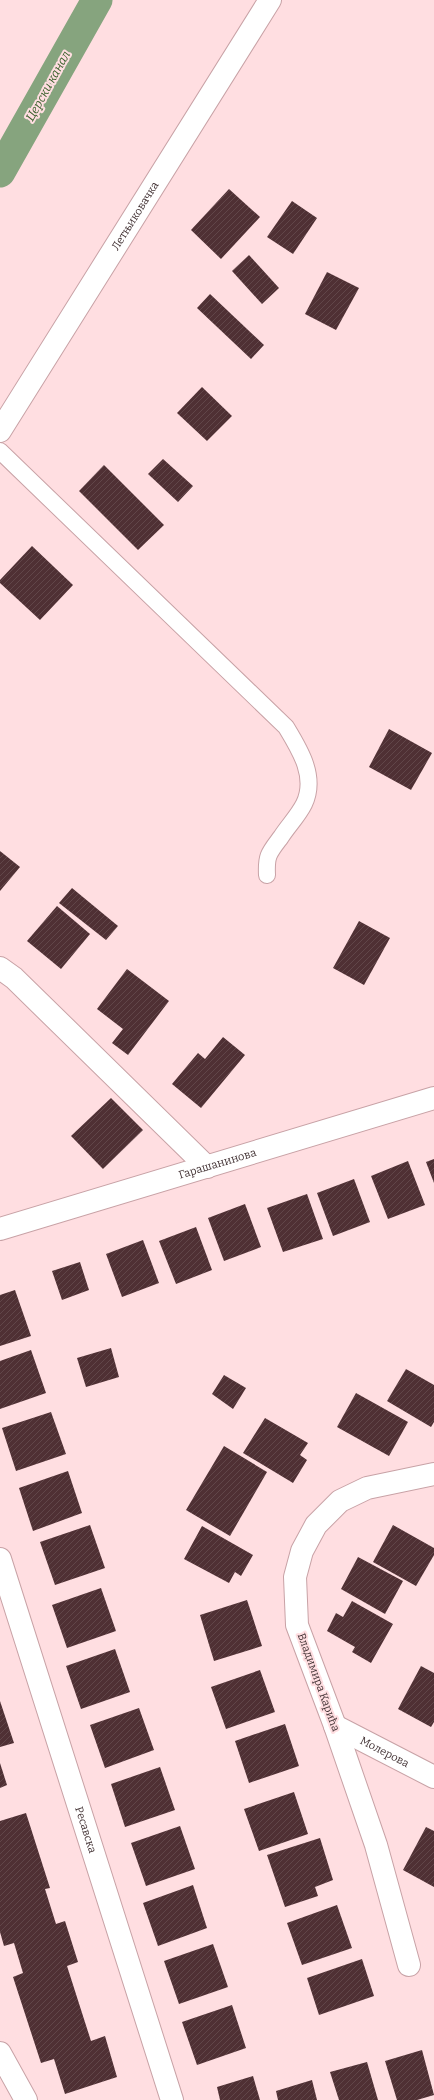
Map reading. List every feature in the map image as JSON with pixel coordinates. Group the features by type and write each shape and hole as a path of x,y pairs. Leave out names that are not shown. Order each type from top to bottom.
{"street":[{"name":"Летњиковачка","path":"0,431 270,0"},
{"path":"0,968 14,978 207,1167"},
{"name":"Гарашанинова","path":"0,1229 434,1098"},
{"name":"Владимира Карића","path":"409,1965 376,1845 335,1726 297,1625 295,1577 302,1550 316,1525 340,1501 367,1488 434,1474"},
{"name":"Ресавска","path":"0,1559 172,2100"},
{"name":"Молерова","path":"335,1726 434,1777"},
{"path":"0,2053 26,2100"}],"lane":[{"path":"0,451 286,727 305,760 308,784 304,804 266,858 267,875"}],"building":[{"path":"229,189 260,217 221,259 191,230"},
{"path":"292,201 317,218 293,254 267,237"},
{"path":"249,255 279,288 262,304 232,271"},
{"path":"327,272 359,288 336,330 305,314"},
{"path":"210,294 264,345 251,359 197,308"},
{"path":"202,387 232,416 207,441 177,413"},
{"path":"163,459 193,486 178,502 148,474"},
{"path":"104,465 164,525 138,550 79,491"},
{"path":"32,546 73,585 40,620 0,583 0,580"},
{"path":"389,729 432,753 411,790 369,767"},
{"path":"0,851 20,867 0,891"},
{"path":"72,888 118,926 106,940 59,903"},
{"path":"57,906 90,934 61,969 27,941"},
{"path":"359,921 390,938 364,985 333,968"},
{"path":"127,969 169,1001 128,1055 112,1043 123,1029 97,1009"},
{"path":"223,1037 245,1055 201,1108 172,1084 198,1053 205,1059"},
{"path":"111,1098 143,1130 103,1169 71,1136"},
{"path":"434,1159 434,1183 426,1162"},
{"path":"408,1161 425,1205 388,1219 371,1176"},
{"path":"354,1179 370,1222 333,1236 317,1193"},
{"path":"307,1194 323,1239 283,1252 267,1208"},
{"path":"245,1204 261,1247 224,1261 208,1218"},
{"path":"196,1227 212,1270 176,1284 159,1241"},
{"path":"143,1240 159,1283 122,1297 106,1254"},
{"path":"80,1262 89,1290 62,1300 52,1271"},
{"path":"15,1290 31,1336 0,1346 0,1295"},
{"path":"111,1348 119,1377 86,1387 77,1358"},
{"path":"31,1350 46,1393 0,1409 0,1361"},
{"path":"406,1369 434,1385 434,1422 431,1427 387,1401"},
{"path":"224,1375 246,1388 233,1409 212,1394"},
{"path":"356,1393 408,1422 389,1456 337,1427"},
{"path":"51,1412 66,1454 16,1471 2,1428"},
{"path":"265,1418 308,1443 300,1455 307,1460 293,1483 243,1453"},
{"path":"224,1446 267,1472 230,1536 186,1510"},
{"path":"68,1471 82,1513 33,1531 19,1488"},
{"path":"90,1525 105,1568 55,1585 40,1542"},
{"path":"393,1525 434,1548 434,1555 416,1586 373,1562"},
{"path":"202,1526 253,1555 241,1576 235,1572 229,1583 184,1559"},
{"path":"358,1557 403,1581 385,1614 341,1589"},
{"path":"101,1588 116,1631 67,1648 52,1605"},
{"path":"247,1600 262,1646 214,1661 200,1615"},
{"path":"352,1601 393,1624 371,1663 352,1652 355,1647 327,1631 336,1613 343,1617"},
{"path":"115,1649 130,1692 81,1709 66,1666"},
{"path":"421,1666 434,1673 434,1722 431,1727 398,1709"},
{"path":"260,1670 275,1712 226,1729 211,1687"},
{"path":"0,1701 14,1743 0,1747"},
{"path":"139,1708 154,1750 105,1768 90,1725"},
{"path":"285,1724 299,1766 249,1783 235,1741"},
{"path":"0,1763 7,1785 0,1788"},
{"path":"160,1767 175,1810 125,1827 111,1784"},
{"path":"294,1792 308,1834 259,1851 244,1809"},
{"path":"26,1813 50,1888 45,1889 56,1924 65,1921 78,1962 67,1966 91,2041 105,2036 117,2077 65,2094 54,2059 41,2063 13,1977 23,1973 14,1943 4,1946 0,1932 0,1821"},
{"path":"180,1826 195,1869 146,1886 131,1843"},
{"path":"426,1827 434,1831 434,1887 403,1870"},
{"path":"320,1838 333,1880 315,1887 318,1896 285,1907 267,1855"},
{"path":"193,1885 207,1928 158,1946 143,1903"},
{"path":"337,1905 352,1948 302,1965 287,1923"},
{"path":"213,1944 228,1987 179,2004 164,1961"},
{"path":"362,1959 374,1996 319,2015 307,1978"},
{"path":"232,2005 246,2048 197,2065 182,2022"},
{"path":"422,2050 434,2095 417,2100 397,2100 385,2061"},
{"path":"367,2062 378,2100 339,2100 330,2072"},
{"path":"253,2076 260,2100 220,2100 217,2087"},
{"path":"312,2080 317,2100 278,2100 276,2091"}],"waterway":[{"name":"Церски канал","path":"0,172 97,0"}]}
